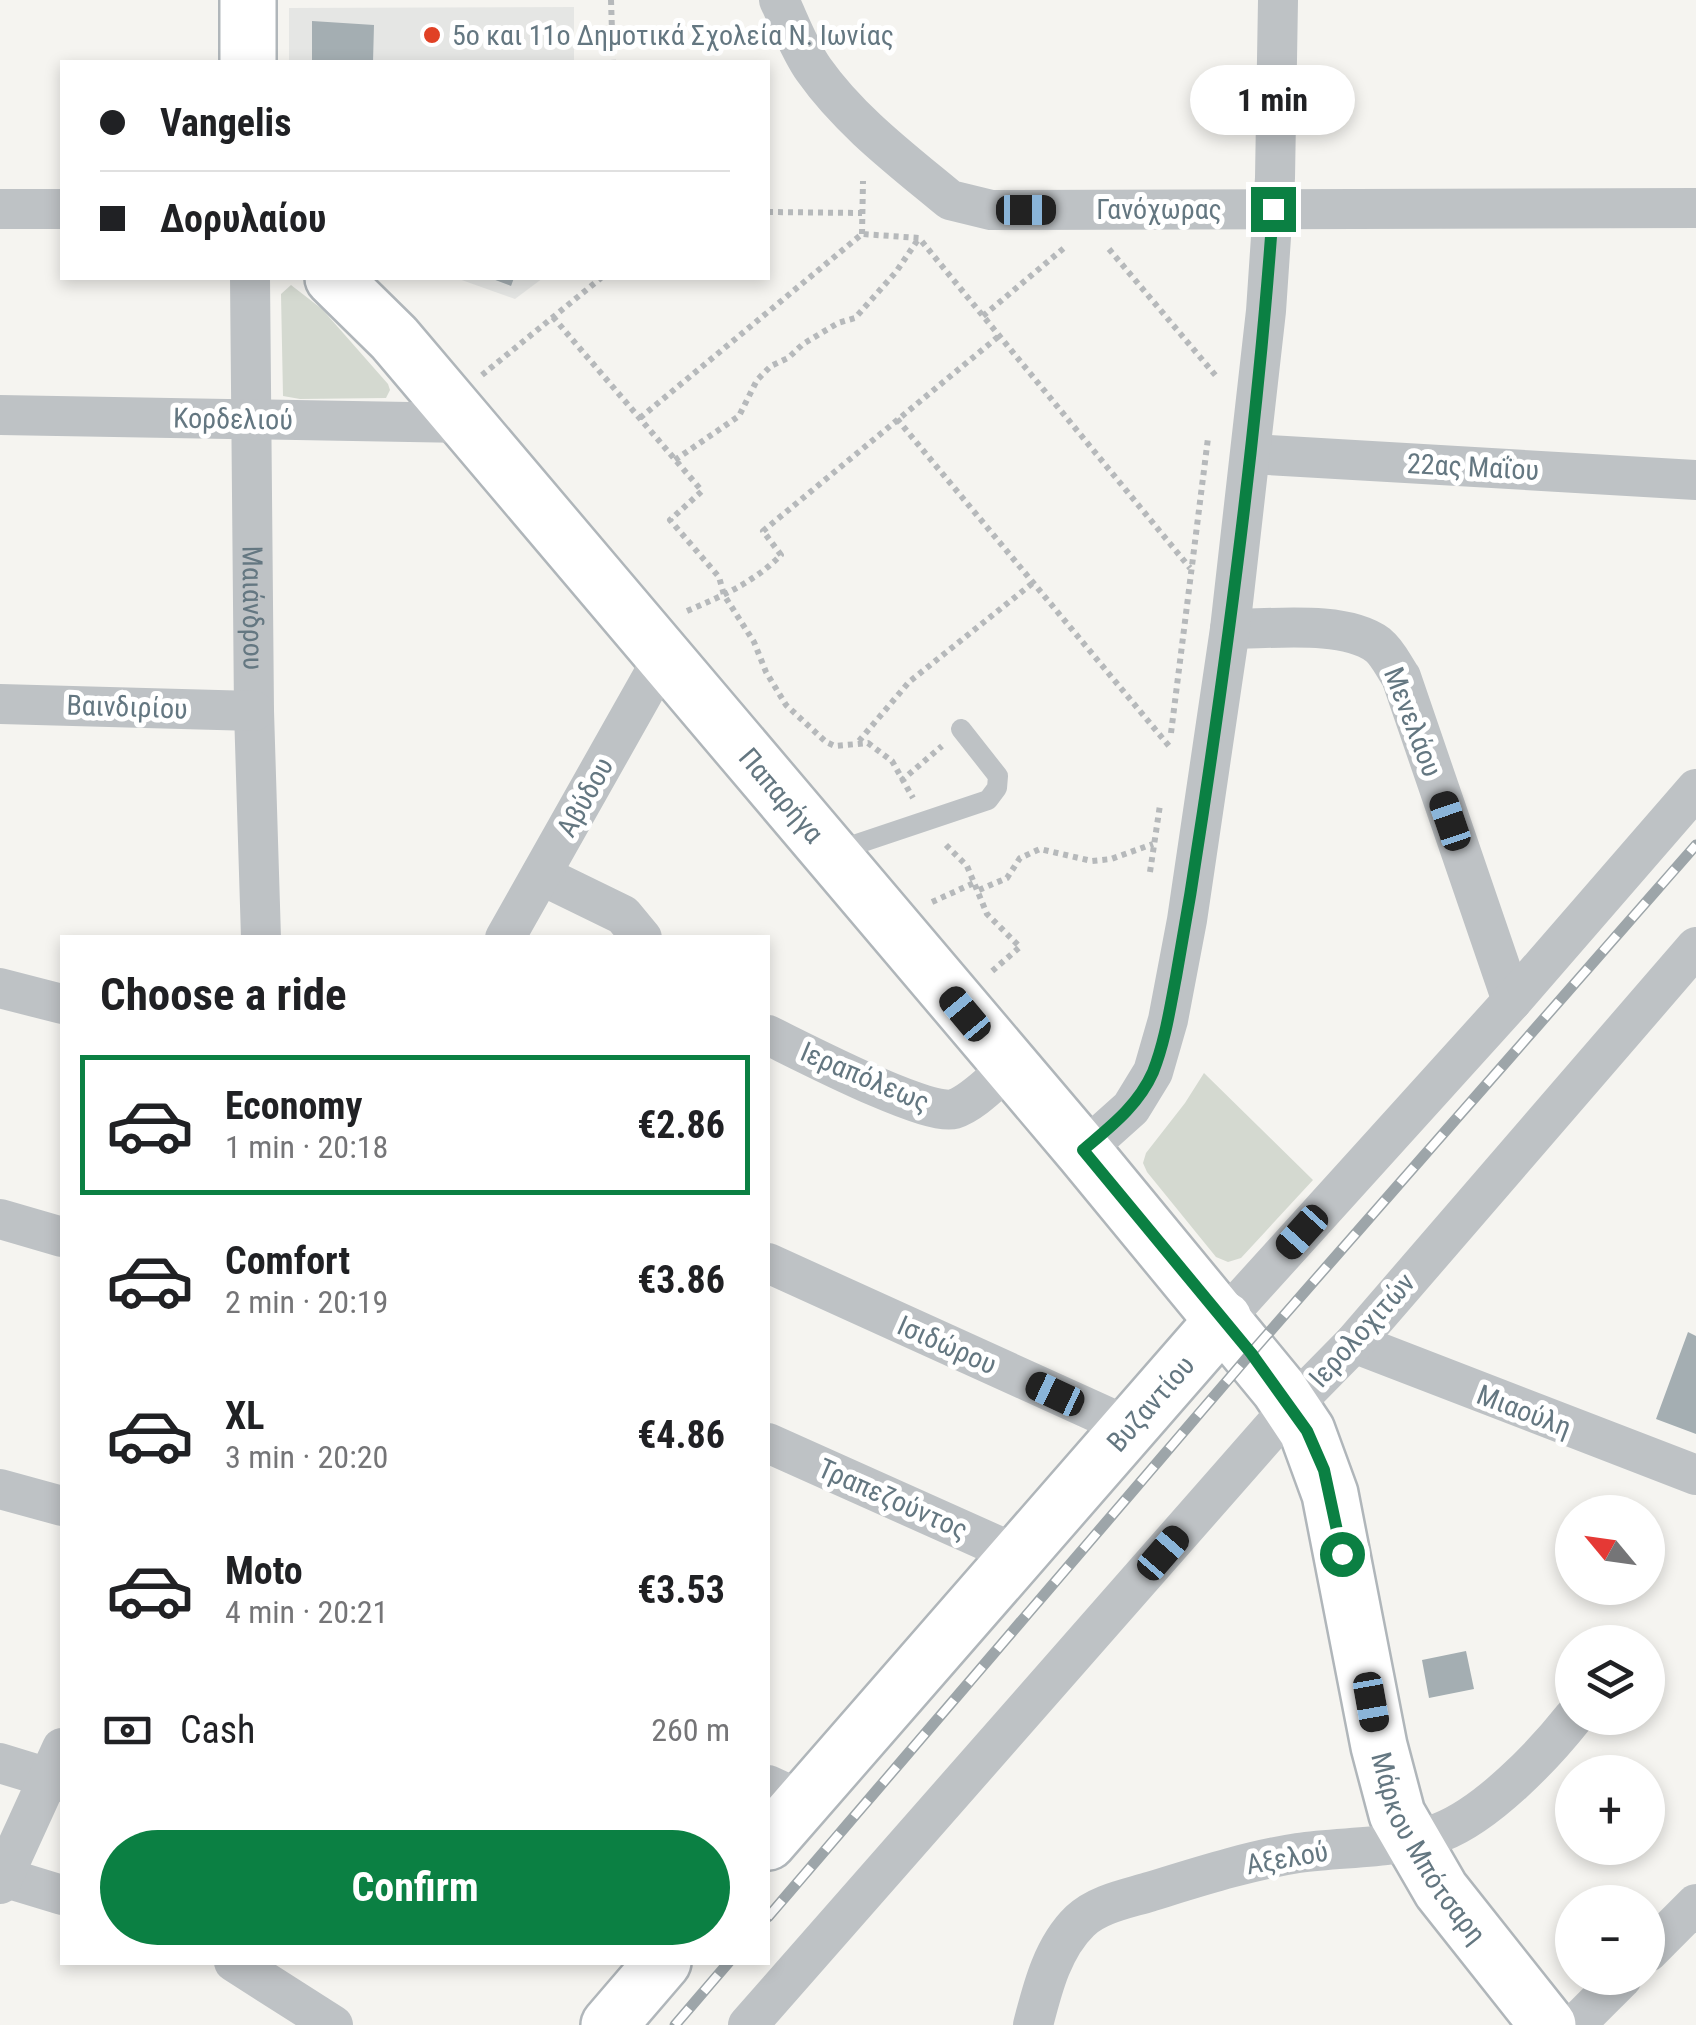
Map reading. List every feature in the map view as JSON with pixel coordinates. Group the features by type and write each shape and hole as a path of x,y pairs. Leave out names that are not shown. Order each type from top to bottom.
{"street":[{"path":"248,0 248,60"},
{"name":"Γανόχωρας","path":"779,0 808,60 865,128 950,200 991,210 1696,208"},
{"path":"1083,1150 1131,1108 1153,1072 1187,920 1230,629 1251,454 1273,209 1278,0"},
{"path":"0,209 60,209"},
{"name":"Μαιάνδρου","path":"250,280 254,711 261,935"},
{"name":"Παπαρήγα","path":"335,280 394,338 473,400 670,636 831,852 1224,1319"},
{"name":"Κορδελιού","path":"0,415 251,419 473,400"},
{"name":"22ας Μαΐου","path":"1251,454 1696,480"},
{"name":"Μενελάου","path":"1230,629 1330,630 1360,634 1382,648 1400,677 1512,1001"},
{"name":"Αβύδου","path":"506,935 670,636"},
{"name":"Βαινδιρίου","path":"0,704 254,711"},
{"name":"Βυζαντίου","path":"770,1836 785,1793 1018,1554 1127,1426 1512,1001 1696,789"},
{"path":"541,875 623,915 640,935"},
{"name":"Ιερολοχιτών","path":"753,2023 1291,1408 1354,1343 1696,947"},
{"path":"0,988 60,1003"},
{"name":"Ιεραπόλεως","path":"770,1036 906,1099 943,1110 956,1108 1010,1067"},
{"path":"0,1219 60,1235"},
{"name":"Ισιδώρου","path":"770,1264 1127,1426"},
{"name":"Μάρκου Μπότσαρη","path":"1224,1319 1307,1431 1324,1470 1385,1775 1397,1814 1442,1890 1548,2025"},
{"name":"Μιαούλη","path":"1354,1343 1696,1475"},
{"name":"Τραπεζούντος","path":"770,1445 1018,1554"},
{"path":"0,1490 60,1505"},
{"name":"Αξελού","path":"1034,2025 1048,1972 1064,1941 1079,1922 1107,1905 1266,1859 1411,1842 1445,1831 1480,1808 1557,1735"},
{"path":"0,1763 58,1769 1,1879 60,1894"},
{"path":"1665,1935 1696,1904"},
{"path":"239,1965 333,2025"},
{"path":"609,2025 648,1966"},
{"path":"1575,2025 1605,1995"}],"lane":[{"path":"831,852 980,805 994,794 996,771 961,729"}],"path":[{"path":"612,0 613,60"},
{"path":"770,212 862,213"},
{"path":"640,418 862,234 919,238 1190,569"},
{"path":"675,460 739,416 757,380 770,366 788,358 838,322 854,318 896,272 919,238"},
{"path":"983,316 1076,238"},
{"path":"1100,239 1216,374 1214,393"},
{"path":"473,400 553,317 599,280"},
{"path":"553,317 702,491 670,520 719,577 724,595 754,642 786,705 826,742 835,746 868,743 892,761 901,782 945,844 967,866 988,914 1020,948 979,983"},
{"path":"670,636 724,595 748,584 781,555 763,531 999,336"},
{"path":"896,419 1169,746 1208,432"},
{"path":"859,742 909,682 1034,582"},
{"path":"901,782 961,729"},
{"path":"1149,882 1163,786"},
{"path":"919,910 942,896 1006,878 1020,858 1040,848 1092,861 1111,859 1154,844"}],"shaded area":[{"name":"5ο και 11ο Δημοτικά Σχολεία Ν. Ιωνίας","path":"574,7 574,60 289,60 289,8"},
{"path":"462,280 540,280 515,299"},
{"path":"291,285 322,309 388,384 386,398 283,396 281,294"},
{"path":"1204,1073 1313,1180 1241,1258 1228,1262 1216,1257 1143,1163 1146,1153"}],"building":[{"path":"312,21 374,25 373,60 312,60"},
{"path":"1688,1332 1696,1336 1696,1434 1656,1419"},
{"path":"1466,1651 1474,1689 1429,1698 1422,1660"}],"railway":[{"path":"770,1915 1251,1353 1696,845"},
{"path":"675,2025 726,1965"}],"place":[{"name":"5ο και 11ο Δημοτικά Σχολεία Ν. Ιωνίας","path":"432,35"}],"route":[{"path":"1273,209 1266,311 1230,629 1187,920 1168,1020 1143,1092 1131,1108 1083,1150 1224,1319 1307,1431 1324,1470 1342,1554"}]}
